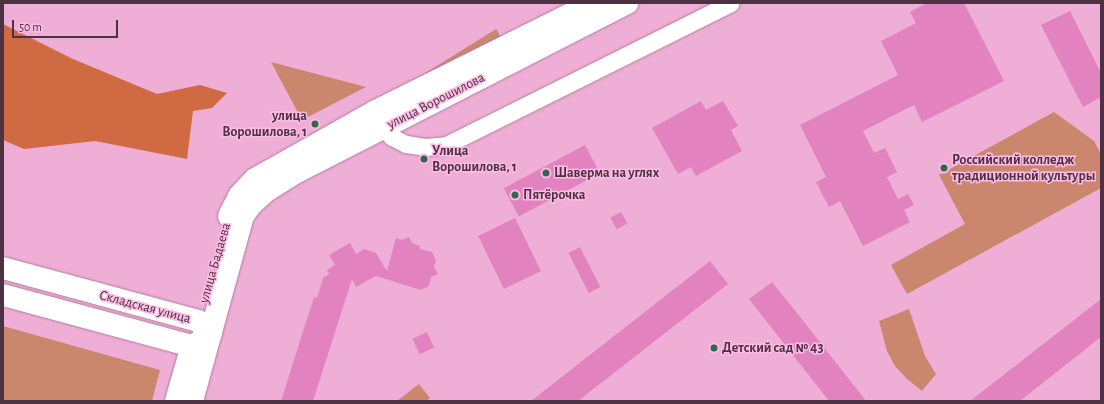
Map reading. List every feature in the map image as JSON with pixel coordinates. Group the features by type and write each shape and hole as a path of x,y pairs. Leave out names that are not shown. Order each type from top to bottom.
{"street":[{"name":"улица Ворошилова","path":"245,201 255,179 352,124 593,3"},
{"name":"улица Ворошилова","path":"245,201 266,192 297,172 627,3"},
{"path":"383,128 392,136 406,144 425,147 446,145 730,3"},
{"name":"улица Бадаева","path":"192,401 205,328 230,212 245,201"},
{"name":"Складская улица","path":"3,268 205,328 192,346 3,295"},
{"path":"176,401 192,346"}],"shaded area":[{"path":"3,24 73,59 157,94 200,85 227,93 212,108 193,111 187,159 95,141 24,149 3,140"},
{"path":"496,29 501,37 401,99 396,92"},
{"path":"271,62 366,87 302,120"},
{"path":"1054,112 1094,141 1101,154 1101,188 907,294 891,265 965,224 939,175"},
{"path":"909,309 925,356 936,374 922,391 907,379 895,366 887,351 879,321"},
{"path":"3,326 160,370 152,401 3,401"},
{"path":"419,384 430,398 426,401 397,401"}],"building":[{"path":"927,3 964,3 1004,81 922,122 914,105 863,131 874,153 885,148 897,172 887,177 898,199 908,194 914,205 904,210 910,222 863,246 840,201 829,207 816,182 826,177 800,125 898,75 881,41 916,23 910,12"},
{"path":"1070,11 1101,73 1101,97 1083,107 1041,25"},
{"path":"701,101 706,110 723,101 738,126 731,130 742,151 696,176 691,167 678,174 652,128"},
{"path":"585,145 600,173 519,216 504,188"},
{"path":"621,212 627,223 617,229 611,218"},
{"path":"515,218 541,271 504,289 478,236"},
{"path":"409,237 412,243 420,246 420,249 432,252 436,261 434,267 438,274 431,277 429,286 421,290 376,276 356,287 352,279 313,401 281,401 314,297 317,298 323,278 329,274 327,270 335,265 329,255 350,243 356,254 364,249 376,253 387,271 396,238 402,240"},
{"path":"580,247 600,287 589,293 568,253"},
{"path":"710,261 728,284 578,401 531,401"},
{"path":"772,282 866,401 829,401 749,299"},
{"path":"1101,299 1101,337 1020,401 970,401"},
{"path":"427,332 434,347 420,354 412,339"}],"place":[{"name":"улица Ворошилова, 1","path":"315,124"},
{"name":"Улица Ворошилова, 1","path":"424,159"},
{"name":"Российский колледж традиционной культуры","path":"944,168"},
{"name":"Шаверма на углях","path":"546,173"},
{"name":"Пятёрочка","path":"515,195"},
{"name":"Детский сад № 43","path":"714,348"}]}
